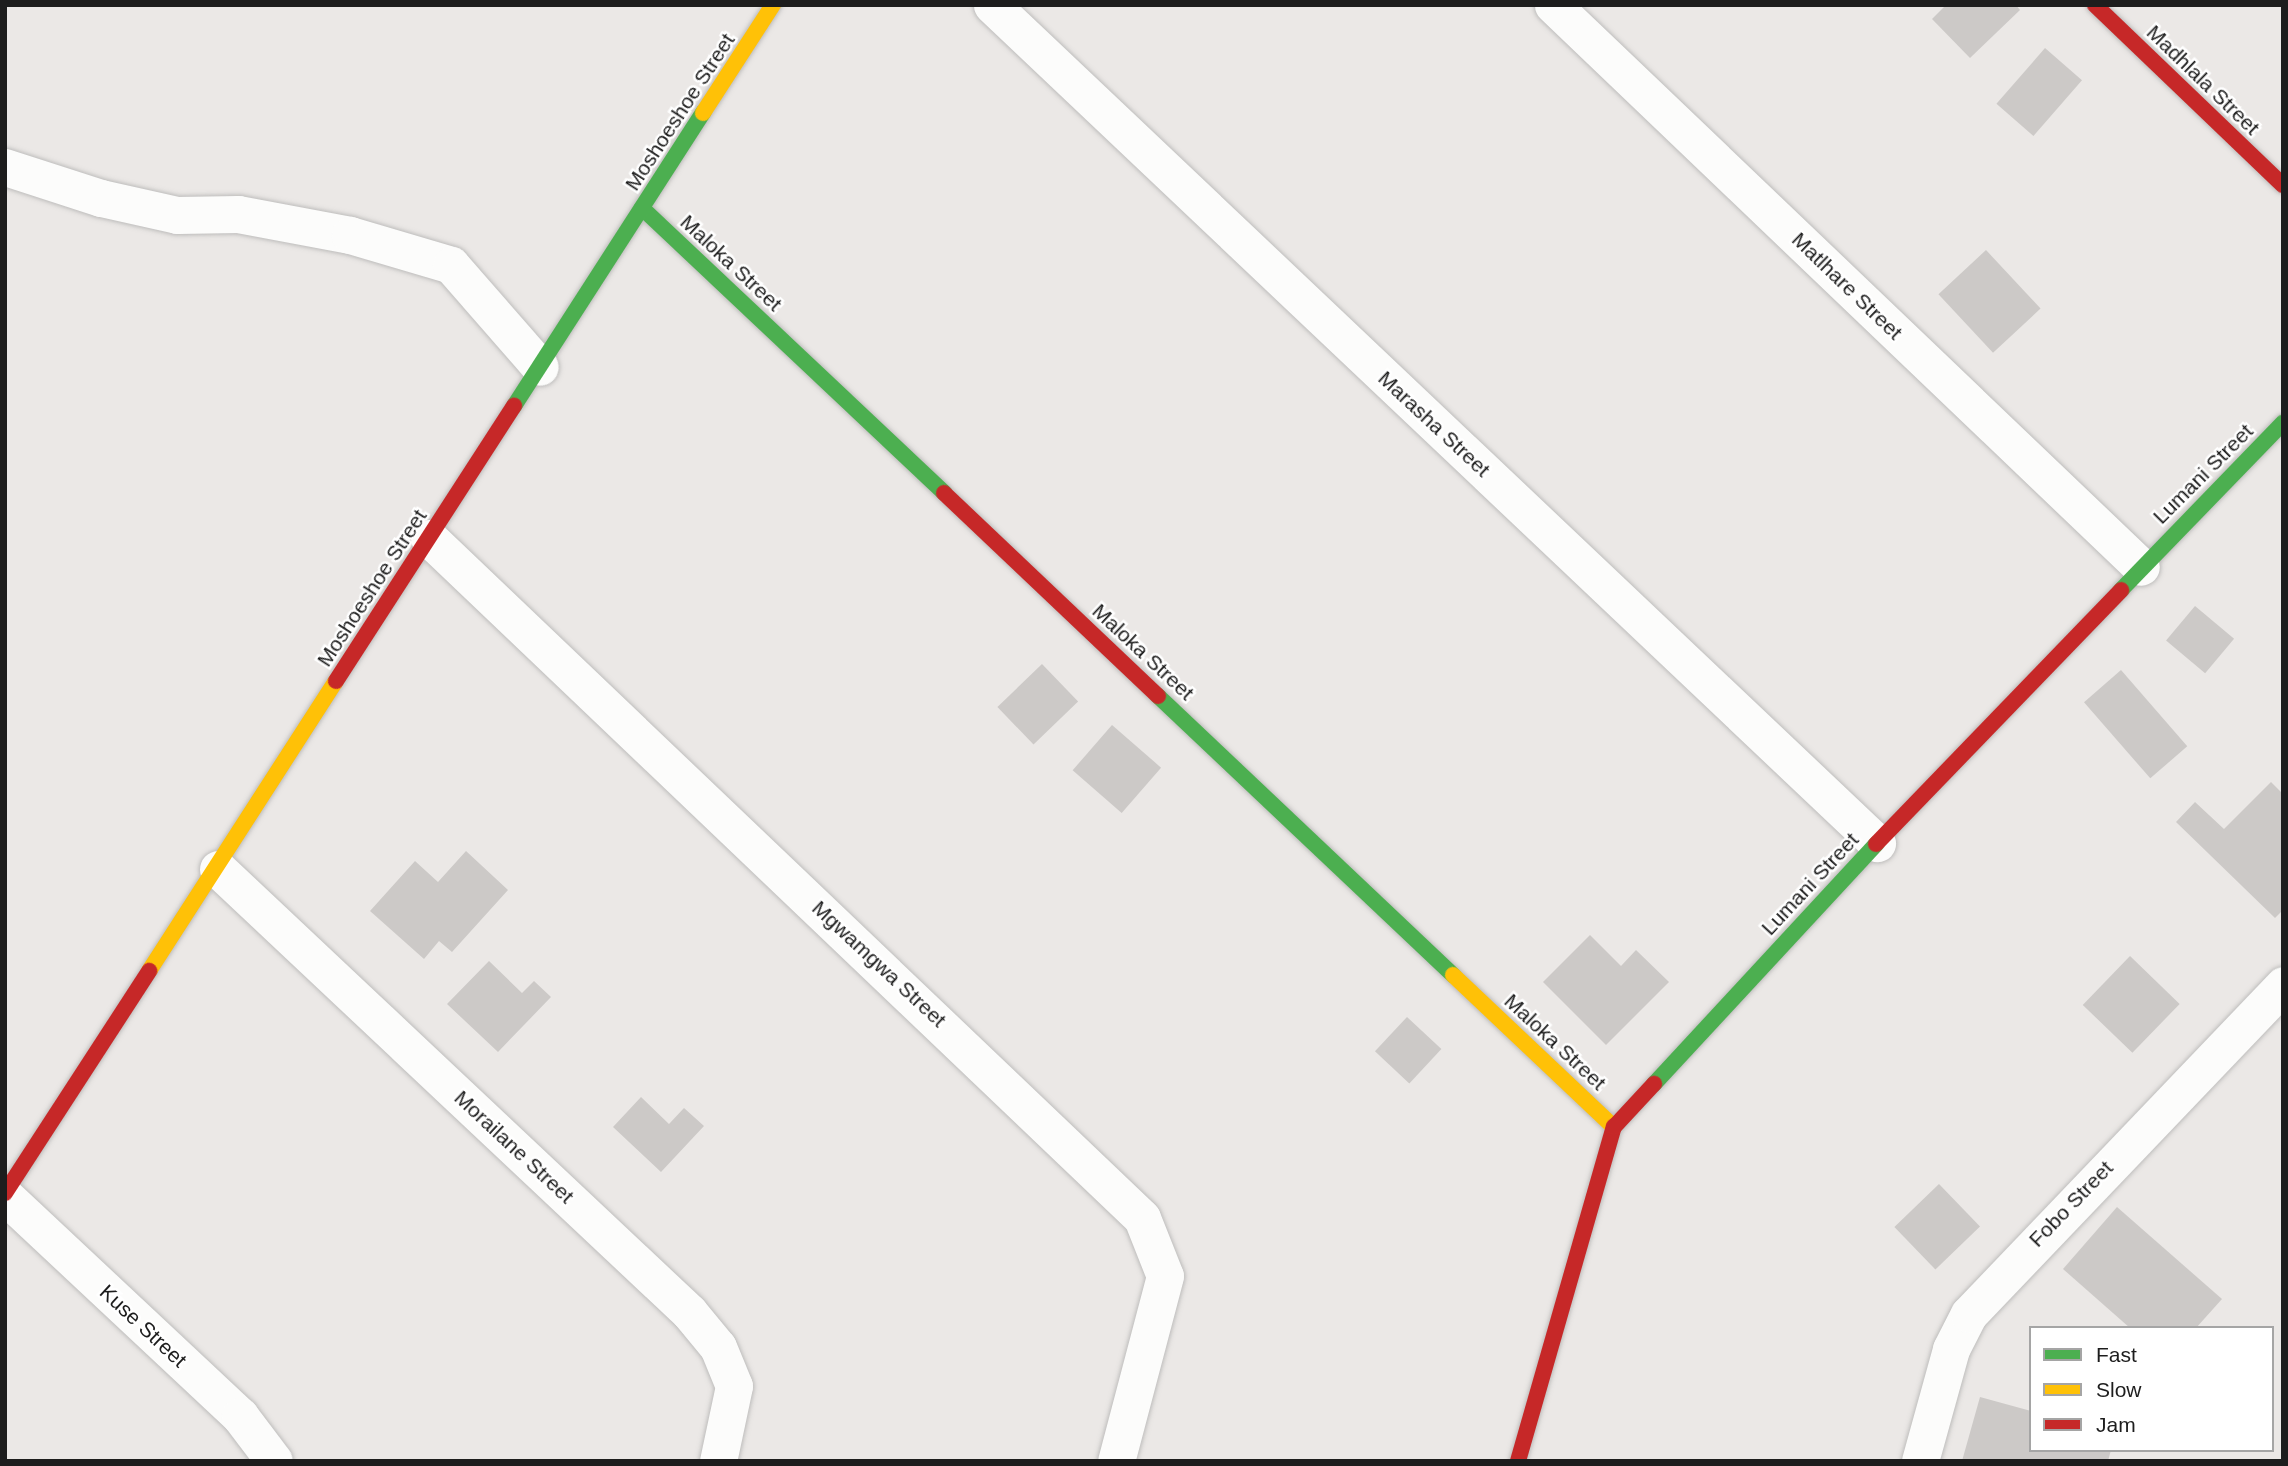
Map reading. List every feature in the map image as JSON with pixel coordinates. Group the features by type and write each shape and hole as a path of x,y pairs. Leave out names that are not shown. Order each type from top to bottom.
{"street":[{"name":"Moshoeshoe Street","path":"5,1194 218,869 773,5"},
{"name":"Marasha Street","path":"992,5 1877,843"},
{"name":"Matlhare Street","path":"1553,5 2141,567"},
{"name":"Madhlala Street","path":"2095,5 2283,185"},
{"path":"5,167 100,198 177,215 238,214 350,235 451,265 540,368"},
{"name":"Maloka Street","path":"642,208 1615,1127"},
{"name":"Lumani Street","path":"1518,1461 1615,1127 1877,843 2141,567 2283,424"},
{"name":"Mgwamgwa Street","path":"429,538 1142,1218 1165,1276 1116,1461"},
{"name":"Morailane Street","path":"218,869 689,1312 718,1347 734,1387 718,1461"},
{"name":"Fobo Street","path":"1920,1461 1951,1349 1969,1314 2283,985"},
{"name":"Kuse Street","path":"5,1194 240,1416 274,1461"}],"building":[{"path":"1946,5 2016,5 2020,10 1970,58 1932,19"},
{"path":"2045,48 2082,80 2033,136 1996,104"},
{"path":"1986,250 2041,309 1993,353 1938,294"},
{"path":"2195,606 2234,639 2205,673 2166,640"},
{"path":"1042,664 1078,701 1034,744 997,707"},
{"path":"2121,670 2187,746 2150,778 2084,702"},
{"path":"1112,725 1161,768 1122,813 1073,770"},
{"path":"2271,782 2283,794 2283,910 2275,918 2176,822 2195,802 2224,829"},
{"path":"466,851 508,890 452,952 439,941 424,959 370,911 415,861 438,882"},
{"path":"1590,935 1621,966 1636,950 1669,982 1606,1045 1543,982"},
{"path":"2130,956 2180,1004 2132,1053 2083,1005"},
{"path":"489,961 522,993 534,981 551,997 498,1052 447,1004"},
{"path":"1407,1017 1441,1049 1409,1083 1375,1051"},
{"path":"641,1097 669,1124 684,1108 704,1126 661,1172 613,1127"},
{"path":"1939,1184 1980,1226 1935,1270 1894,1227"},
{"path":"2117,1207 2222,1299 2198,1326 2128,1326 2063,1269"},
{"path":"1980,1397 2029,1410 2029,1452 2110,1452 2108,1461 1962,1461"}],"traffic: fast":[{"path":"514,406 703,113"},
{"path":"642,208 944,493"},
{"path":"2121,590 2283,423"},
{"path":"1158,696 1453,975"},
{"path":"1654,1084 1876,844"}],"traffic: slow":[{"path":"703,113 773,5"},
{"path":"149,971 336,681"},
{"path":"1453,975 1614,1127"}],"traffic: jam":[{"path":"2095,5 2283,185"},
{"path":"336,681 514,406"},
{"path":"944,493 1158,696"},
{"path":"1876,844 2121,590"},
{"path":"5,1193 149,971"},
{"path":"1518,1461 1614,1127 1654,1084"}]}
